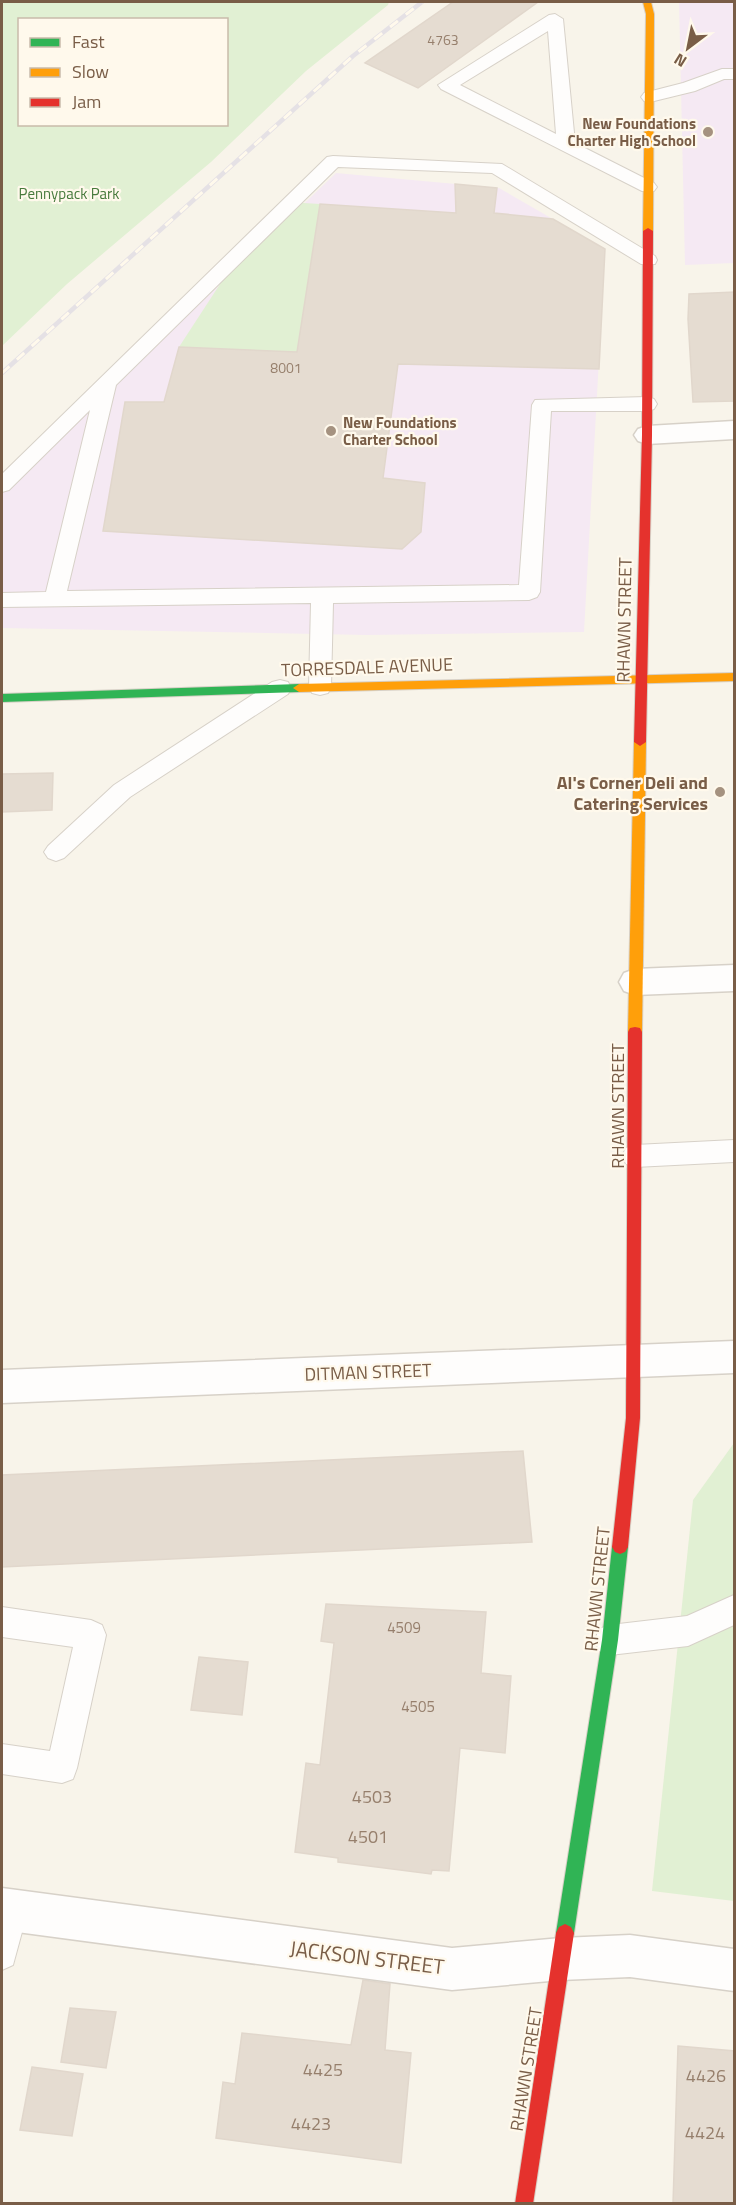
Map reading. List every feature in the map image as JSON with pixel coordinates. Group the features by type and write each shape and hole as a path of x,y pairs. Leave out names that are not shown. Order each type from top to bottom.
{"main road":[{"name":"RHAWN STREET","path":"524,2204 610,1640 633,1418 635,982 647,435 650,14 647,2"},
{"name":"TORRESDALE AVENUE","path":"2,698 280,688 735,677"}],"street":[{"path":"647,435 735,430"},
{"path":"635,982 735,978"},
{"name":"DITMAN STREET","path":"2,1387 735,1357"},
{"name":"JACKSON STREET","path":"7,1910 452,1969 561,1959 630,1956 735,1970"}],"lane":[{"path":"566,145 555,19 447,85 648,187"},
{"path":"650,97 689,87 722,75 735,74"},
{"path":"2,485 333,161 496,168 648,260"},
{"path":"55,599 107,381"},
{"path":"2,600 529,592 542,405 647,404"},
{"path":"320,687 322,595"},
{"path":"56,852 122,791 280,688"},
{"path":"634,1156 735,1151"},
{"path":"610,1640 688,1630 735,1610"},
{"path":"2,1622 91,1635 62,1768 2,1759"},
{"path":"2,1954 7,1910"}],"shaded area":[{"name":"New Foundations Charter High School","path":"679,2 734,2 734,263 685,265"},
{"name":"New Foundations Charter School","path":"336,173 499,188 605,249 584,632 367,635 2,628 2,493"}],"green space":[{"name":"Pennypack Park","path":"2,2 389,2 306,71 211,162 67,284 2,346"},
{"path":"287,202 320,204 297,352 179,347 252,235"},
{"path":"734,1443 734,1901 652,1891 693,1500"}],"building":[{"path":"453,2 538,2 418,88 365,63"},
{"name":"New Foundations Charter School","path":"455,184 497,188 494,213 553,219 605,249 599,369 398,364 383,478 425,483 421,532 402,549 103,531 125,402 164,402 179,347 297,352 320,204 456,213"},
{"path":"735,292 735,401 693,402 688,319 689,294"},
{"path":"53,773 52,810 2,812 2,774"},
{"path":"523,1451 532,1542 2,1567 2,1475"},
{"path":"326,1604 486,1612 481,1673 511,1676 505,1753 460,1748 449,1871 432,1870 431,1874 338,1862 338,1858 295,1852 306,1763 320,1765 334,1643 321,1641"},
{"path":"199,1657 248,1662 242,1715 191,1710"},
{"path":"363,1980 390,1984 385,2050 411,2053 401,2163 216,2138 223,2082 235,2084 242,2033 351,2045"},
{"path":"70,2008 116,2012 106,2068 61,2062"},
{"path":"678,2046 735,2051 735,2204 673,2204"},
{"path":"32,2067 83,2074 72,2136 20,2130"}],"railway":[{"path":"2,373 353,56 422,2"}],"traffic: fast":[{"path":"2,698 299,688"},
{"path":"565,1933 610,1640 620,1547"}],"traffic: slow":[{"path":"647,2 650,14 648,231"},
{"path":"299,688 734,677"},
{"path":"635,1032 640,742"}],"traffic: jam":[{"path":"640,742 647,435 648,231"},
{"path":"620,1547 633,1418 635,1032"},
{"path":"524,2204 565,1933"}],"place":[{"name":"New Foundations Charter High School","path":"708,132"},
{"name":"New Foundations Charter School","path":"331,431"},
{"name":"Al's Corner Deli and Catering Services","path":"720,792"}]}
